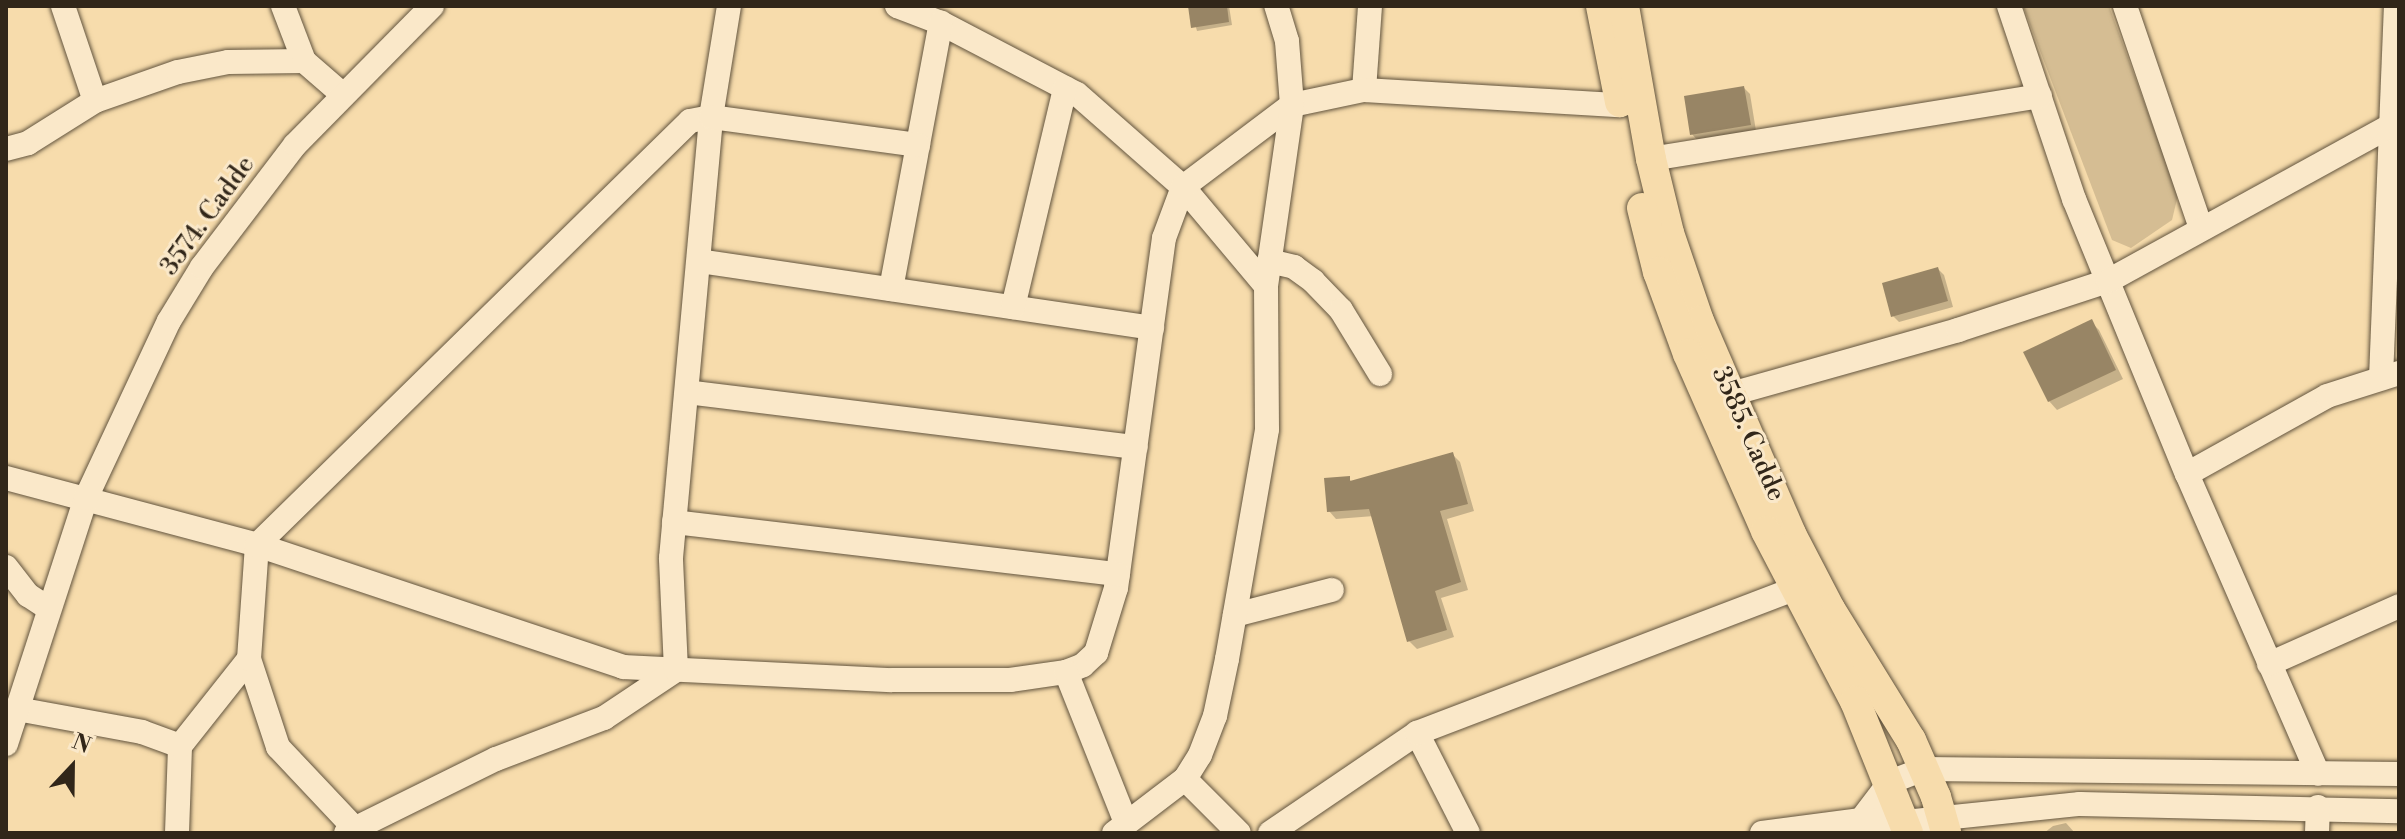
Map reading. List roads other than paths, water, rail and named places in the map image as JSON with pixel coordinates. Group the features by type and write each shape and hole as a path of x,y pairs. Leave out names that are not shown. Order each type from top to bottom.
{"main road":[{"name":"3585. Cadde","path":"1601,6 1649,236 1670,307 1795,589 1855,701 1906,828"},
{"name":"3585. Cadde","path":"1624,6 1651,159 1689,294 1811,573 1911,740 1944,825"}],"street":[{"path":"63,6 95,101"},
{"path":"283,6 304,61 342,94"},
{"name":"3574. Cadde","path":"6,744 86,498 143,371 194,281 254,196 342,94 432,6"},
{"path":"676,670 671,558 711,117 729,6"},
{"path":"897,6 941,23 1077,94 1183,187 1266,286"},
{"path":"1066,672 1120,828 1185,779 1200,755 1215,716 1235,615 1267,429 1266,286 1292,105 1287,41 1276,6"},
{"path":"1364,90 1370,6"},
{"path":"2009,6 2074,199 2187,474 2318,774"},
{"path":"2125,6 2201,228"},
{"path":"2187,474 2327,396 2390,376 2396,6"},
{"path":"891,289 941,23"},
{"path":"6,149 28,143 95,101 178,72 228,62 304,61"},
{"path":"1013,307 1065,88"},
{"path":"6,478 257,545 623,667 892,680 1010,680 1066,672 1083,665 1096,653 1118,574 1164,238 1183,187 1292,105 1364,90 1620,105"},
{"path":"1651,159 2040,96"},
{"path":"676,670 604,718 496,759 353,831 278,747 249,659 257,545 690,121 711,117 918,145"},
{"path":"1731,394 1958,330 2108,281 2394,124"},
{"path":"699,261 1152,328"},
{"path":"1269,261 1294,267 1313,281 1341,310 1380,374"},
{"path":"687,392 1136,447"},
{"path":"674,522 1118,574"},
{"path":"6,567 28,595 48,608"},
{"path":"1270,833 1417,733 1795,589"},
{"path":"1235,615 1332,590"},
{"path":"2269,664 2399,606"},
{"path":"177,833 180,746 249,659"},
{"path":"17,709 142,732 180,746"},
{"path":"1417,733 1468,833"},
{"path":"1861,820 1890,782 1924,769 2399,774"},
{"path":"1185,779 1239,833"},
{"path":"1769,832 1861,820 1906,828 1944,825 2080,804 2399,811"},
{"path":"2317,833 2318,807"}]}
